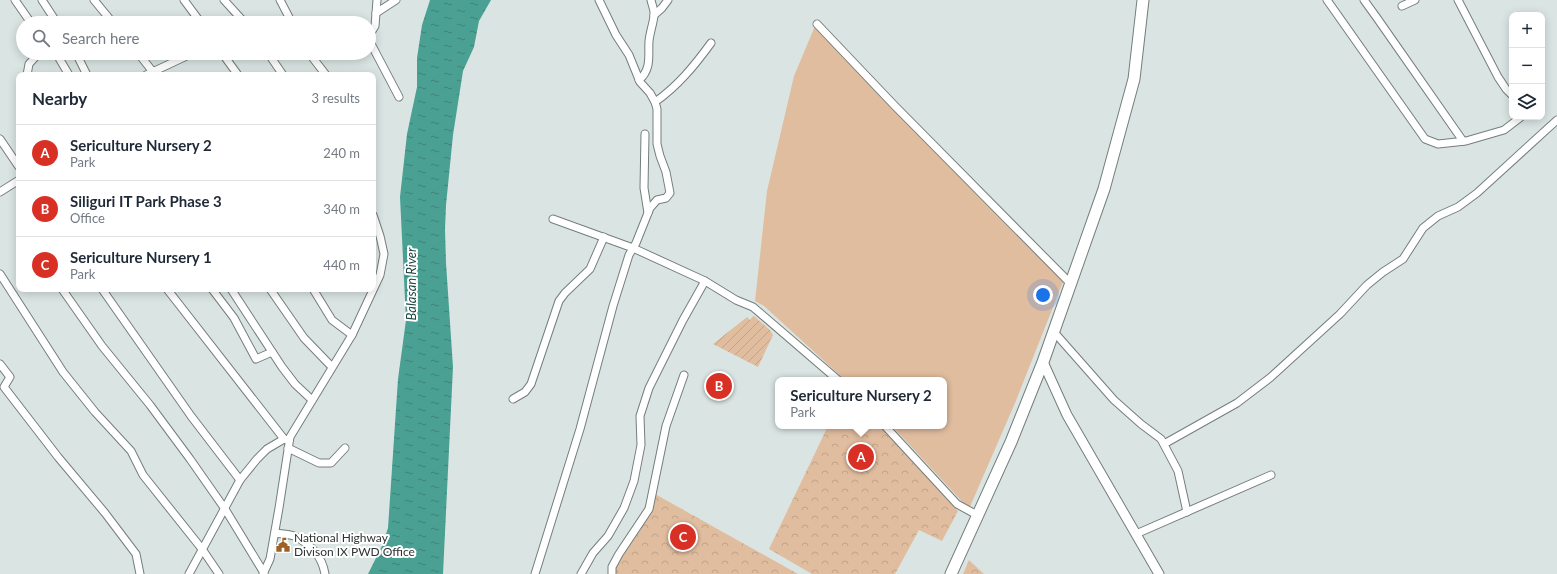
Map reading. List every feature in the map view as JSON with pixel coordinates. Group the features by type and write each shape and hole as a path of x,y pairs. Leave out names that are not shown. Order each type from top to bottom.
{"main road":[{"path":"951,574 1011,442 1043,362 1104,189 1134,79 1143,0"}],"street":[{"path":"15,0 26,16"},
{"path":"42,0 52,16"},
{"path":"94,0 107,16"},
{"path":"184,0 196,16"},
{"path":"224,0 238,16"},
{"path":"280,0 288,16"},
{"path":"376,16 377,0"},
{"path":"376,13 396,0"},
{"path":"535,574 580,429 613,306 629,255 653,204 657,200 666,198 670,193 658,144 657,109 655,102 639,80 629,55 616,35 599,0"},
{"path":"639,80 645,74 650,57 649,43 654,15 651,0"},
{"path":"654,15 668,0"},
{"path":"1327,0 1424,139 1438,144 1462,141 1504,130 1517,120"},
{"path":"1364,0 1462,141"},
{"path":"1402,6 1415,0"},
{"path":"1458,0 1498,77 1509,92"},
{"path":"817,24 894,106 1070,283"},
{"path":"655,102 668,93 693,68 710,43"},
{"path":"376,53 399,97"},
{"path":"27,72 29,64 32,60"},
{"path":"60,60 67,72"},
{"path":"80,60 86,72"},
{"path":"144,60 153,72 178,60"},
{"path":"227,60 236,72"},
{"path":"273,60 281,72"},
{"path":"314,60 324,72"},
{"path":"1164,444 1237,403 1271,377 1340,314 1367,285 1403,259 1423,228 1438,216 1458,208 1557,120"},
{"path":"645,134 644,188 648,214"},
{"path":"0,139 16,163"},
{"path":"0,192 16,182"},
{"path":"553,219 633,248 705,281 736,300 756,309 835,377"},
{"path":"376,224 384,254 380,275 376,281"},
{"path":"513,399 528,389 559,301 565,293 590,269 604,237"},
{"path":"0,274 63,372 95,412 131,452 143,475 202,549 219,574"},
{"path":"581,574 593,553 608,536 624,508 634,481 641,445 640,416 649,388 683,320 705,281"},
{"path":"64,292 102,346 150,405 225,509 264,573"},
{"path":"104,292 191,416 240,480"},
{"path":"168,292 287,439 288,448 275,532 270,559 264,573"},
{"path":"214,292 234,318 256,359 272,352"},
{"path":"233,292 295,384 312,400"},
{"path":"272,292 304,338 332,367"},
{"path":"315,292 332,320 352,335"},
{"path":"189,574 240,480 257,458 267,449 290,437 352,335 370,292"},
{"path":"1054,332 1114,400 1141,424 1161,439 1178,471 1187,512"},
{"path":"1043,362 1067,414 1159,574"},
{"path":"0,364 10,377 4,387 136,554 140,574"},
{"path":"612,574 612,567 619,554 649,510 666,426 684,375"},
{"path":"888,429 957,504 977,515"},
{"path":"288,448 319,462 331,463 345,448"},
{"path":"1136,534 1271,475"},
{"path":"275,532 293,536 315,550 323,566 325,574"}],"green space":[{"path":"815,26 1063,282 1015,403 969,509 895,429 947,429 947,377 842,377 764,306 755,301 767,191 794,76"},
{"path":"754,316 770,330 773,335 758,367 713,344 747,317 750,320"},
{"path":"827,429 883,429 958,511 942,541 919,530 895,574 812,574 769,549"},
{"path":"655,494 798,574 614,574 614,569"},
{"path":"969,560 984,574 963,574"}],"water":[{"name":"Balasan River","path":"430,0 491,0 479,21 474,47 463,71 453,135 446,205 446,263 453,367 443,574 368,574 382,546 388,528 398,379 406,320 400,197 407,134 417,87 417,58 422,25"}],"place":[{"name":"Siliguri IT Park Phase 3","path":"719,386"},
{"name":"Sericulture Nursery 2","path":"861,457"},
{"name":"Sericulture Nursery 1","path":"683,537"},
{"name":"National Highway Divison IX PWD Office","path":"283,545"}]}
